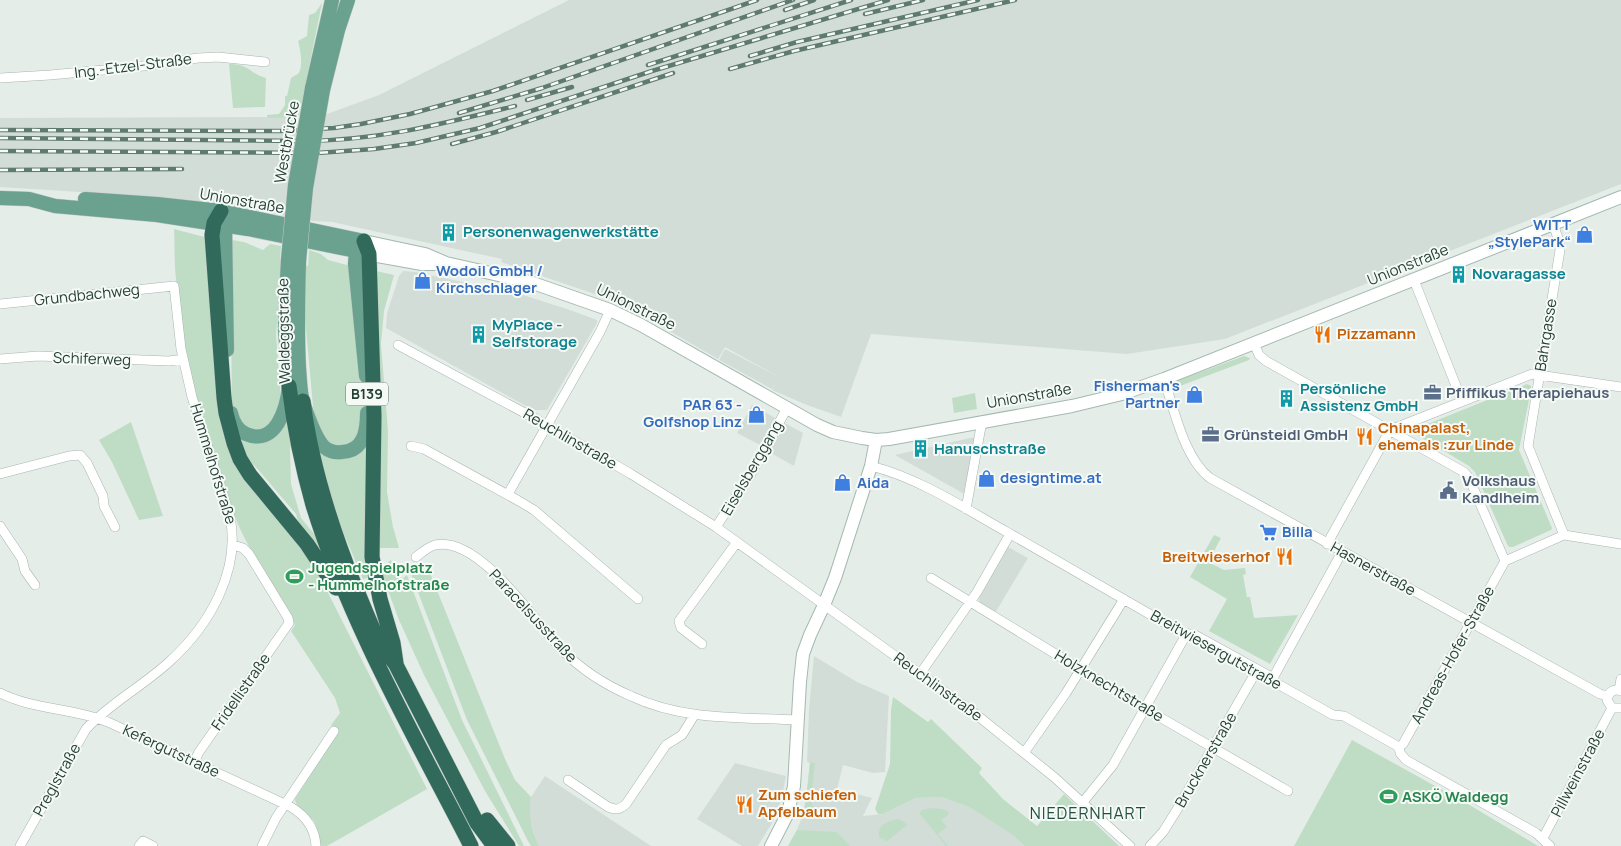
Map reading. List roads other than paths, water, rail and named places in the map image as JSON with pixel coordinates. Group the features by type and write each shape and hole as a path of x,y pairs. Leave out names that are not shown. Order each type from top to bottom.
{"highway":[{"path":"220,220 212,235 224,398 234,443 240,459 250,475 307,544 361,628"},
{"path":"363,249 374,416 372,557 380,599 393,643 396,665"},
{"path":"289,386 294,422 313,505 327,546 361,628 471,846"},
{"path":"302,401 320,487 334,532 360,597 382,647 396,665 477,823 494,846"},
{"path":"468,806 471,826 481,846"},
{"path":"468,806 485,818 508,846"}],"main road":[{"name":"B139","path":"318,89 332,0"},
{"name":"B139","path":"318,89 348,0"},
{"name":"Westbrücke","path":"294,261 295,185 318,89"},
{"name":"Unionstraße","path":"0,198 29,199 55,206 220,220 363,249 422,264 446,263 530,282 610,310 641,325 812,423 833,432 876,440 1072,406 1122,394 1621,197"},
{"name":"B139","path":"220,220 228,394 232,418 238,428 244,433 255,436 264,435 273,430 282,415 289,386"},
{"name":"B139","path":"302,401 317,438 328,449 348,452 362,442 366,430 367,385 355,264 363,249"},
{"name":"Waldeggstraße","path":"289,386 286,327 294,261"},
{"name":"Waldeggstraße","path":"294,261 302,401"},
{"path":"771,846 788,813 792,797 804,654 810,635 835,578 871,466 876,440"}],"street":[{"name":"Ing.-Etzel-Straße","path":"0,78 136,68 198,58 218,57 265,62"},
{"name":"Bahrgasse","path":"1553,224 1560,250 1528,446 1564,535"},
{"path":"1414,280 1462,401"},
{"name":"Grundbachweg","path":"0,304 174,286"},
{"name":"Hummelhofstraße","path":"174,286 183,359 205,442 230,516 233,545 242,548 249,554 288,618 289,623"},
{"path":"508,494 600,332 610,310"},
{"path":"1254,343 1259,355 1266,361 1464,472 1469,478 1505,561 1564,535 1621,544"},
{"name":"Reuchlinstraße","path":"398,345 631,474 716,527 973,712 1083,802 1130,846"},
{"name":"Schiferweg","path":"0,359 38,356 169,361 183,359"},
{"path":"1327,544 1390,430 1532,374 1621,387"},
{"name":"Hasnerstraße","path":"1164,379 1190,454 1201,471 1215,482 1600,694 1608,696"},
{"name":"Eiselsberggang","path":"716,527 751,474 786,408"},
{"path":"966,509 982,421"},
{"path":"410,446 424,449 508,494 542,517 638,599"},
{"path":"0,474 69,456 80,455 87,463 103,496 104,506 115,527"},
{"name":"Breitwiesergutstraße","path":"871,466 906,477 1182,632 1195,635 1273,678 1276,683 1331,714 1344,716 1399,747 1400,753 1406,760 1536,833 1550,846"},
{"path":"0,526 22,559 25,571 35,585"},
{"path":"920,674 970,603 1010,534"},
{"path":"702,644 681,628 680,621 737,542"},
{"name":"Preglstraße","path":"20,846 84,732 98,718 168,663 197,632 211,610 222,587 233,545"},
{"name":"Paracelsusstraße","path":"416,557 427,549 438,545 456,547 471,555 503,581 561,648 597,678 633,698 658,707 695,714 798,720"},
{"path":"1273,678 1342,552"},
{"name":"Andreas-Hofer-Straße","path":"1399,747 1403,744 1505,561"},
{"name":"Holzknechtstraße","path":"931,578 1144,708 1288,791"},
{"path":"1024,753 1081,669 1124,599"},
{"name":"Fridellistraße","path":"194,762 289,623"},
{"path":"1083,802 1109,771 1187,633"},
{"name":"Brucknerstraße","path":"1150,846 1163,832 1174,815 1257,670"},
{"path":"1617,708 1608,703 1608,696 1612,691 1620,690 1621,678"},
{"name":"Kefergutstraße","path":"0,693 30,704 98,718 285,805 301,814 307,820 314,832 316,846"},
{"name":"Pillweinstraße","path":"1543,838 1617,708"},
{"path":"568,780 608,807 615,810 620,809 626,804 666,745 682,735 695,714"},
{"path":"262,846 271,827 334,731"},
{"path":"139,846 143,841 153,846"}],"railway":[{"path":"0,130 280,131 334,128 361,124 410,114 493,91 757,0"},
{"path":"459,113 542,88 793,0"},
{"path":"785,10 814,0"},
{"path":"648,65 851,0"},
{"path":"0,151 317,153 374,149 416,143 480,128 652,71 888,0"},
{"path":"865,14 923,0"},
{"path":"750,56 797,42 978,0"},
{"path":"730,69 794,51 1015,0"},
{"path":"452,144 496,132 673,73"},
{"path":"527,100 572,87"},
{"path":"0,138 329,140 383,135 515,106"},
{"path":"0,170 182,169"}],"place":[{"name":"Personenwagenwerkstätte","path":"449,232"},
{"name":"WITT „StylePark“","path":"1585,234"},
{"name":"Novaragasse","path":"1458,274"},
{"name":"Wodoil GmbH / Kirchschlager","path":"422,280"},
{"name":"MyPlace - Selfstorage","path":"478,334"},
{"name":"Pizzamann","path":"1323,334"},
{"name":"Pfiffikus Therapiehaus","path":"1432,393"},
{"name":"Fisherman's Partner","path":"1194,395"},
{"name":"Persönliche Assistenz GmbH","path":"1286,398"},
{"name":"PAR 63 - Golfshop Linz","path":"756,414"},
{"name":"Grünsteidl GmbH","path":"1210,435"},
{"name":"Chinapalast, ehemals :zur Linde","path":"1364,437"},
{"name":"Hanuschstraße","path":"920,449"},
{"name":"designtime.at","path":"986,478"},
{"name":"Aida","path":"843,483"},
{"name":"Volkshaus Kandlheim","path":"1448,490"},
{"name":"Billa","path":"1268,532"},
{"name":"Breitwieserhof","path":"1284,557"},
{"name":"Jugendspielplatz - Hummelhofstraße","path":"294,577"},
{"name":"ASKÖ Waldegg","path":"1388,797"},
{"name":"Zum schiefen Apfelbaum","path":"744,804"}],"district":[{"name":"NIEDERNHART","path":"1088,813"}]}
